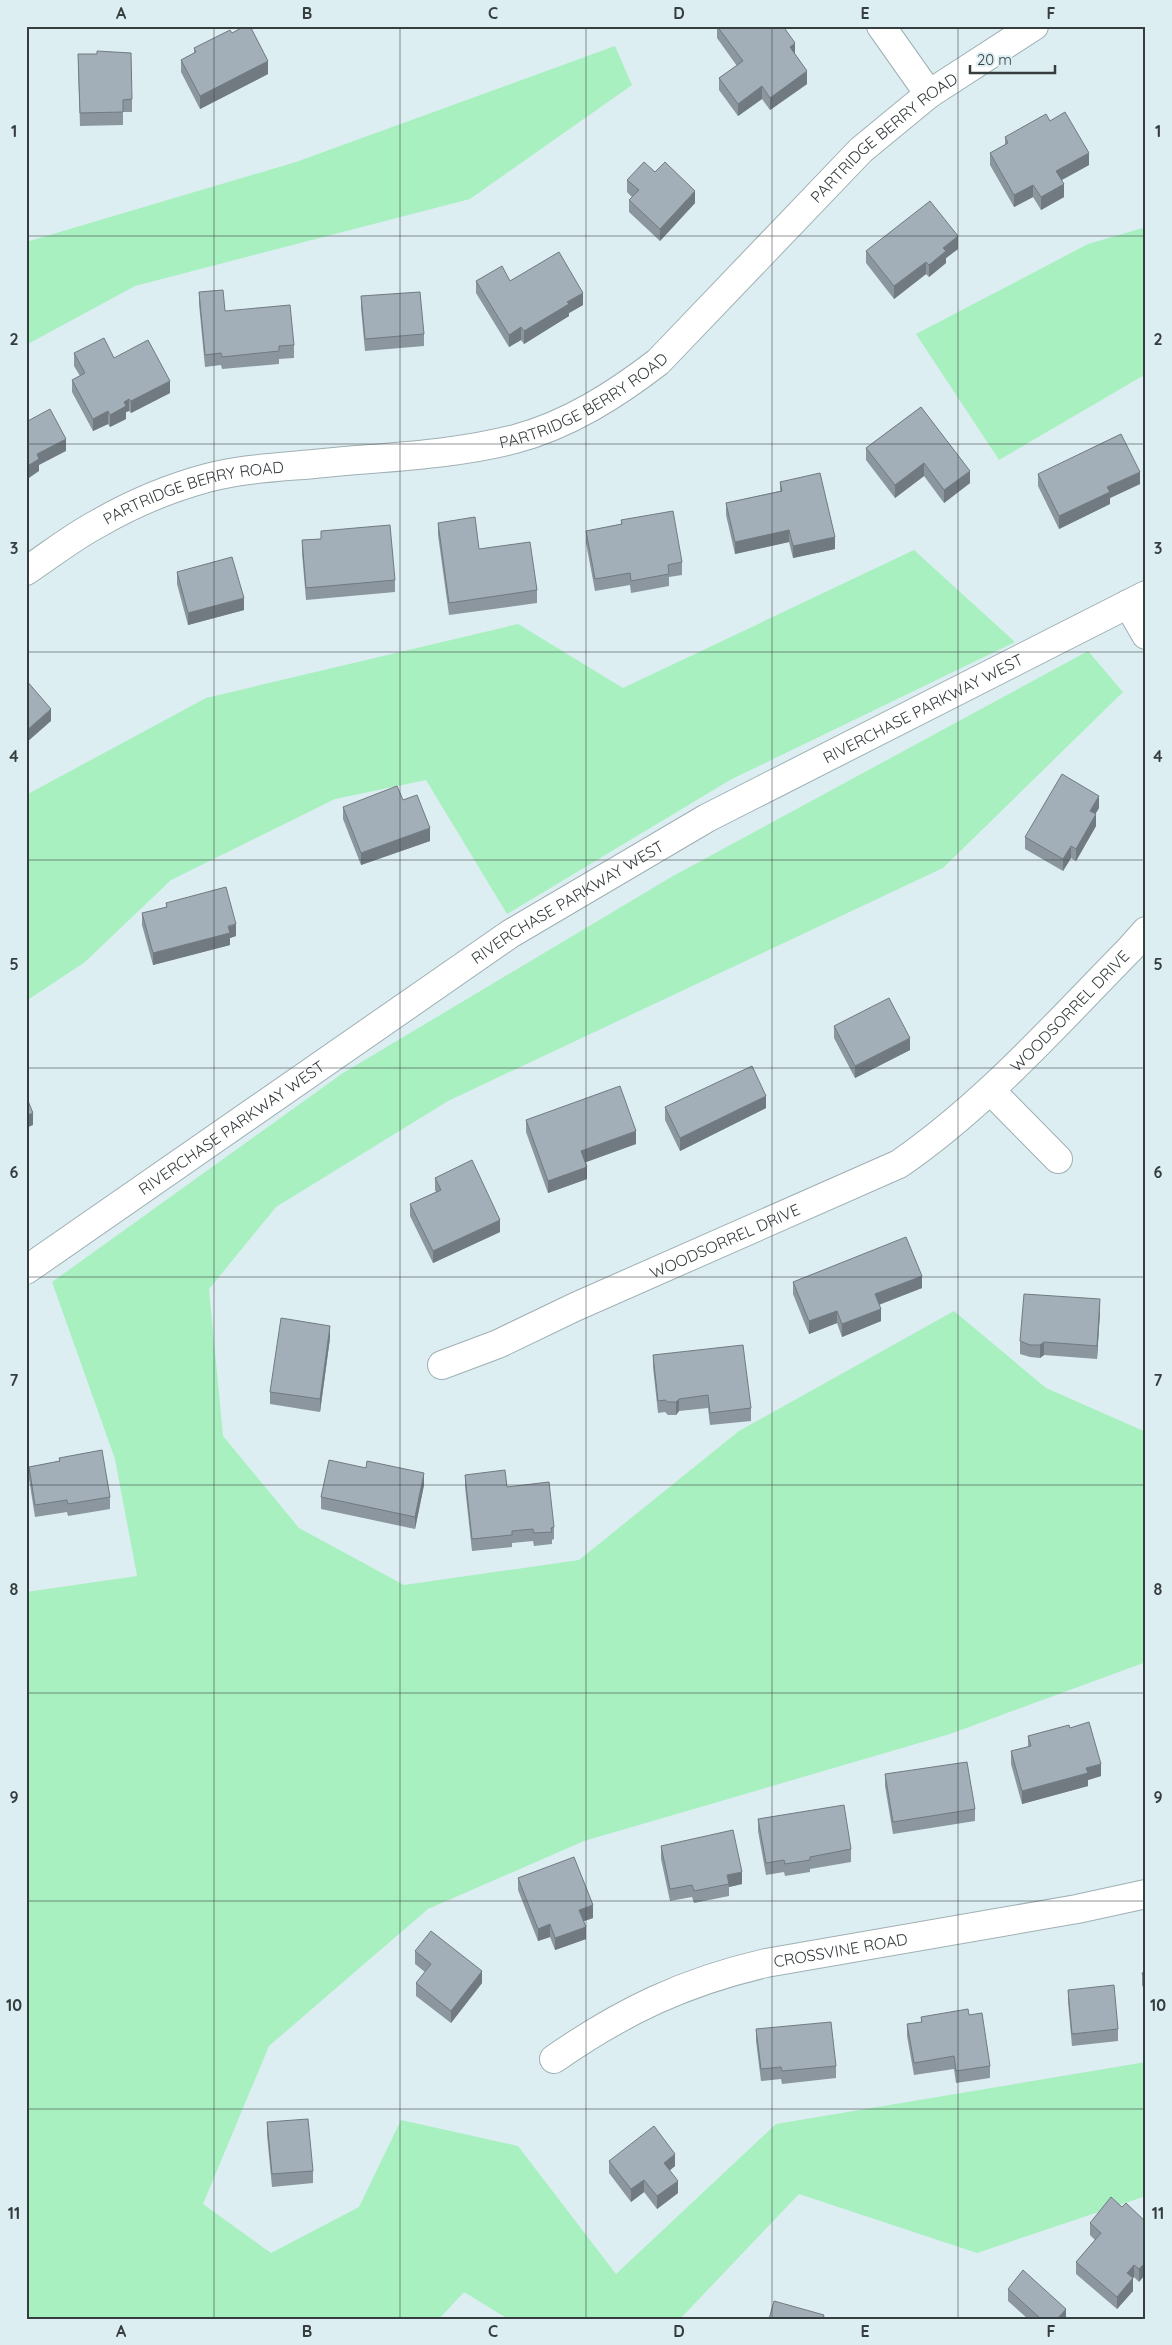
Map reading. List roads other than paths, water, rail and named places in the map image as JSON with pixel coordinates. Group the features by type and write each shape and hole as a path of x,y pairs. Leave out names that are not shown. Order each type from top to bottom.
{"street":[{"path":"881,26 929,94"},
{"name":"PARTRIDGE BERRY ROAD","path":"26,571 98,523 152,497 208,478 254,469 466,449 516,438 559,423 591,408 625,388 658,362 861,150 929,94 1034,26"},
{"path":"1137,599 1146,635"},
{"name":"RIVERCHASE PARKWAY WEST","path":"26,1270 448,975 510,934 707,818 1137,599"},
{"name":"WOODSORREL DRIVE","path":"442,1365 498,1344 575,1307 899,1164 932,1142 991,1091 1146,931"},
{"path":"991,1091 1058,1159"},
{"name":"CROSSVINE ROAD","path":"554,2059 618,2018 686,1986 720,1974 766,1963 1077,1909 1146,1894"}]}
